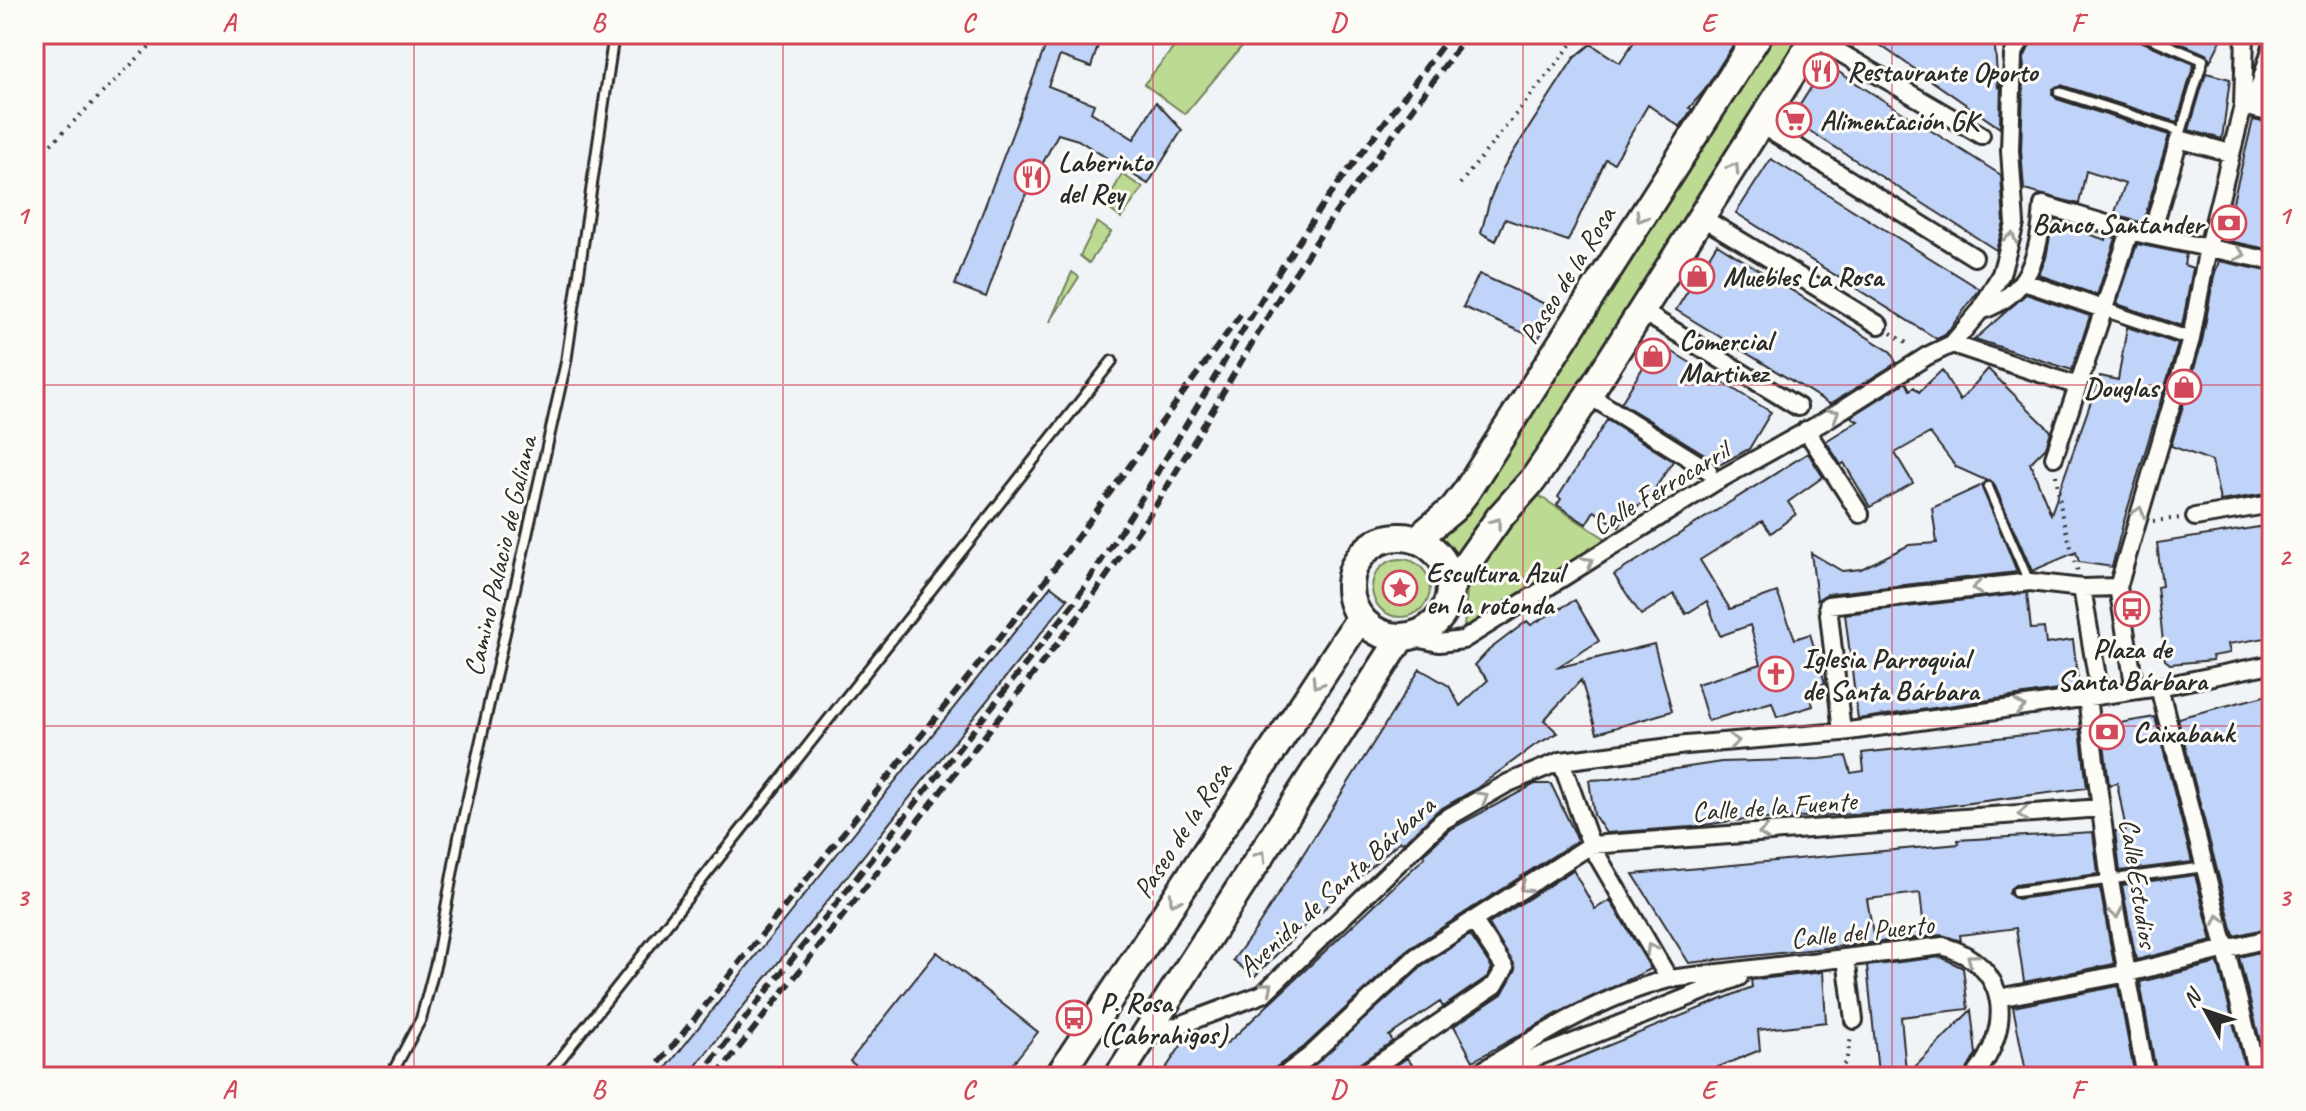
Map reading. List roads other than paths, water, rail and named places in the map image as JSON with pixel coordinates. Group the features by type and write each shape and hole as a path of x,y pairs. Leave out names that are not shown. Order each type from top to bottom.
{"main road":[{"name":"Paseo de la Rosa","path":"1417,539 1453,509 1466,492 1759,34"},
{"path":"1451,586 1499,518 1533,480 1590,396 1816,36"},
{"path":"1399,537 1417,539 1437,553 1445,563 1451,586 1449,600 1435,624 1406,637 1378,633 1360,618 1352,601 1350,583 1355,565 1365,551 1381,540 1399,537"},
{"name":"Paseo de la Rosa","path":"1058,1077 1360,618"},
{"path":"1118,1077 1406,637"}],"street":[{"name":"Calle Ferrocarril","path":"1406,637 1439,643 1463,640 1715,482 1736,473 1927,356 1952,344 1980,311 2001,274 2015,224 2010,150 2013,55 2024,34"},
{"path":"2245,34 2248,107"},
{"path":"1816,36 1981,135"},
{"path":"2135,690 2118,587 2191,339 2230,153 2272,46"},
{"path":"2248,107 2272,113"},
{"path":"1761,125 1974,257"},
{"path":"2151,236 2180,135 2230,153"},
{"path":"2191,339 2024,282 2040,240 2043,205 2130,231 2272,261"},
{"path":"1703,218 1879,325"},
{"path":"2054,457 2130,231"},
{"name":"Calle Ferrocarril","path":"1980,311 1995,306 2024,282"},
{"path":"1643,312 1798,407"},
{"path":"1952,344 2078,386"},
{"path":"1590,396 1708,470"},
{"path":"1806,430 1860,514"},
{"path":"2195,517 2272,504"},
{"path":"1842,732 1828,605 2030,582 2082,588 2118,587"},
{"path":"2082,588 2094,696"},
{"name":"Avenida de Santa Bárbara","path":"1143,1039 1263,994 1442,821 1508,783 1561,761 1686,745 1842,732 2159,687 2272,664"},
{"path":"2159,687 2258,1077"},
{"name":"Calle Estudios","path":"2094,696 2101,808 2110,881 2146,1077"},
{"path":"1561,761 1591,845 1669,979"},
{"name":"Calle de la Fuente","path":"1282,1077 1311,1055 1416,957 1591,845 2101,808"},
{"path":"1359,1077 1495,985 1505,968 1473,920"},
{"path":"1974,1077 1985,1063 1999,1022 1998,998 2128,973 2272,938"},
{"name":"Calle del Puerto","path":"1472,1077 1565,1022 1635,987 1669,979 1943,946 1965,952 1982,966 1997,988 1998,998"},
{"path":"1846,958 1854,1020"},
{"path":"1501,1077 1527,1061 1735,978 1799,963"}],"lane":[{"name":"Camino Palacio de Galiana","path":"390,1077 421,1019 436,962 459,837 566,362 614,34"},
{"path":"2059,92 2180,135 2203,60 2141,34"},
{"path":"546,1077 1112,361"},
{"path":"1988,487 2030,582"},
{"path":"2016,892 2205,867"}],"railway":[{"path":"699,1077 1074,603 1323,204 1451,34"},
{"path":"716,1077 1079,616 1158,502 1283,291 1334,215 1468,34"},
{"path":"648,1077 1045,581 1242,313"}],"place":[{"name":"Restaurante Oporto","path":"1821,71"},
{"name":"Alimentación GK","path":"1794,120"},
{"name":"Laberinto del Rey","path":"1032,177"},
{"name":"Banco Santander","path":"2229,223"},
{"name":"Muebles La Rosa","path":"1697,276"},
{"name":"Comercial Martinez","path":"1653,356"},
{"name":"Douglas","path":"2184,387"},
{"name":"Escultura Azul en la rotonda","path":"1400,588"},
{"name":"Plaza de Santa Bárbara","path":"2132,609"},
{"name":"Iglesia Parroquial de Santa Bárbara","path":"1776,674"},
{"name":"Caixabank","path":"2107,732"},
{"name":"P. Rosa (Cabrahigos)","path":"1074,1018"}]}
